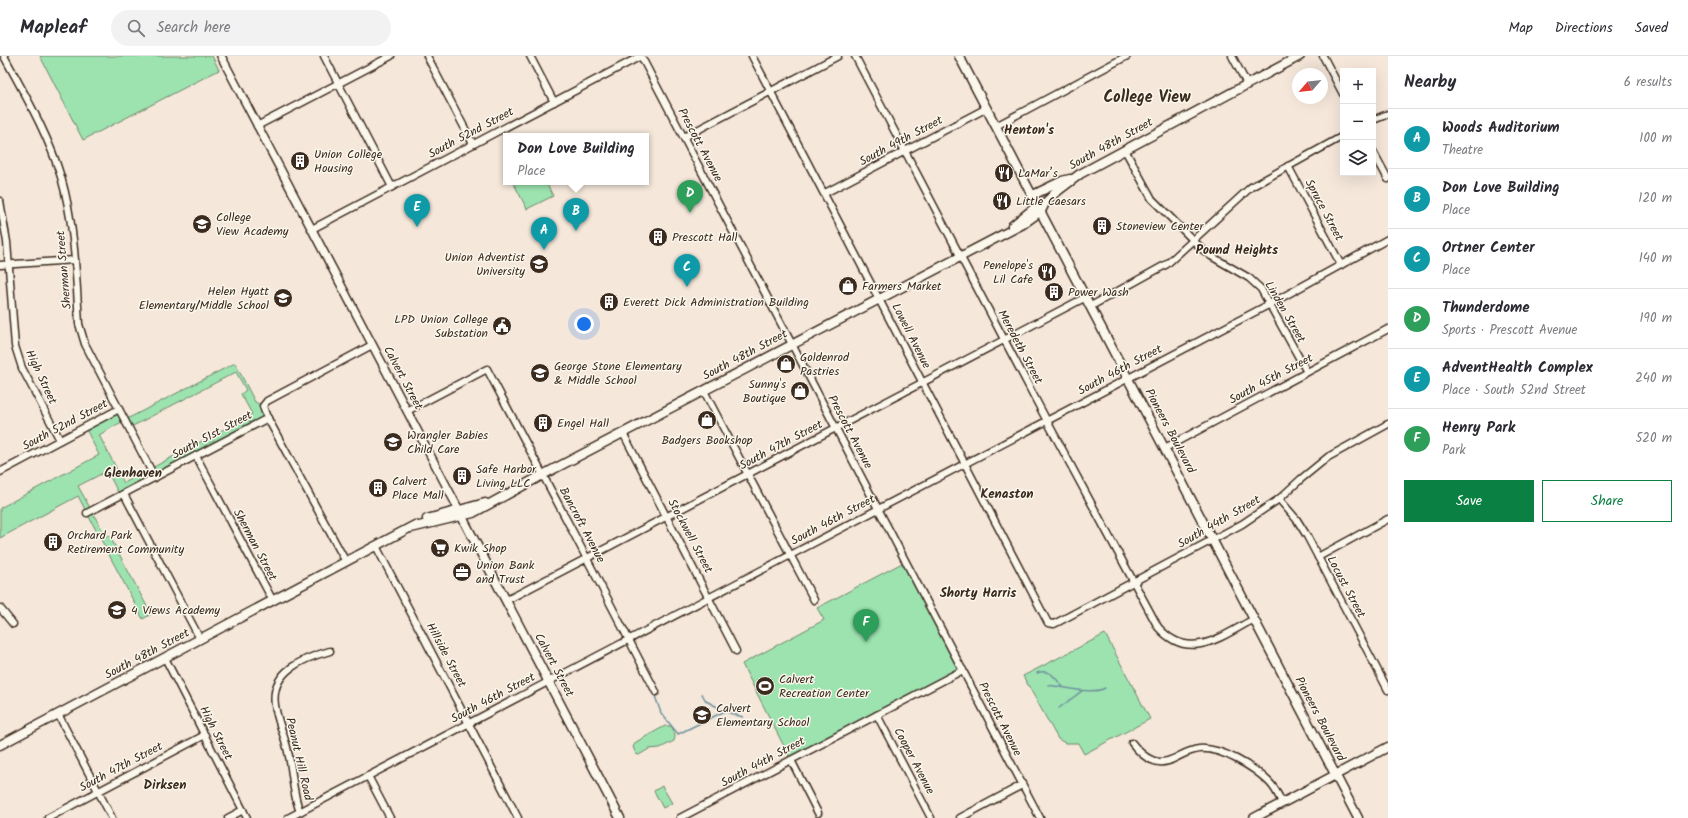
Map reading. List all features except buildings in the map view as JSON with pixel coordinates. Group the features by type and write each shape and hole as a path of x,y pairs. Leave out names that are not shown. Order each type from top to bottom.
{"main road":[{"name":"Pioneers Boulevard","path":"959,56 1033,195 1041,206 1090,306 1358,818"},
{"name":"South 48th Street","path":"0,745 411,528 431,518 461,513 494,500 1023,224 1073,178 1300,56"},
{"path":"1033,195 1062,181 1073,178"},
{"name":"Calvert Street","path":"461,513 620,818"},
{"path":"1254,818 1388,747"}],"street":[{"name":"Sherman Street","path":"4,56 38,120 53,155 69,209 75,260 79,324 85,344 155,478"},
{"name":"Calvert Street","path":"221,56 461,513"},
{"path":"324,56 392,186"},
{"path":"258,126 391,56"},
{"path":"427,56 473,144"},
{"path":"530,56 554,102"},
{"name":"South 52nd Street","path":"312,229 641,56"},
{"name":"Prescott Avenue","path":"641,56 1040,818"},
{"name":"Lowell Avenue","path":"752,56 880,298 1045,619 1051,624"},
{"path":"684,137 838,56"},
{"name":"Meredeth Street","path":"855,56 1004,340 1158,627 1174,641 1187,645 1203,644 1211,642 1254,619"},
{"path":"996,126 1127,56"},
{"path":"1232,56 1247,84"},
{"path":"1323,56 1340,88"},
{"name":"South 49th Street","path":"825,193 987,108"},
{"path":"1376,119 1388,114"},
{"path":"1090,306 1167,264 1247,190 1340,138"},
{"name":"Linden Street","path":"1125,150 1152,199 1192,240 1211,256 1256,283 1266,296 1307,372"},
{"path":"1376,157 1388,179"},
{"name":"Spruce Street","path":"1288,166 1341,265"},
{"name":"High Street","path":"0,201 8,242 14,336 18,356 60,440"},
{"name":"South 46th Street","path":"288,818 1270,304 1388,239"},
{"path":"0,266 75,260"},
{"name":"South 47th Street","path":"507,600 1086,297"},
{"name":"South 45th Street","path":"1165,448 1388,329"},
{"name":"South 51st Street","path":"87,513 268,418 263,406 267,401 372,345"},
{"name":"Bancroft Avenue","path":"407,411 487,369 656,692"},
{"path":"704,391 814,600"},
{"name":"South 52nd Street","path":"0,471 119,409"},
{"path":"268,418 346,562"},
{"name":"South 44th Street","path":"1051,624 1058,622 1254,517 1279,499 1301,478 1328,457 1388,424"},
{"name":"Stockwell Street","path":"623,433 736,650"},
{"name":"Sherman Street","path":"196,456 272,601"},
{"path":"124,494 200,639"},
{"name":"Locust Street","path":"1279,499 1302,528 1388,690"},
{"path":"1318,557 1387,521"},
{"name":"Hillside Street","path":"376,546 518,818"},
{"path":"0,608 13,624"},
{"name":"Peanut Hill Road","path":"300,812 296,801 286,742 275,704 274,694 283,674 290,668 310,658 330,651"},
{"name":"High Street","path":"165,658 248,818"},
{"name":"South 44th Street","path":"680,818 963,670"},
{"path":"58,714 112,818"},
{"name":"Cooper Avenue","path":"877,715 931,818"},
{"name":"South 47th Street","path":"48,818 205,736"},
{"path":"1132,743 1140,753 1149,759 1160,762 1166,762 1188,751 1201,749 1216,751 1230,756 1252,768 1263,777 1276,791 1282,803"},
{"path":"791,760 818,813"},
{"path":"368,776 390,818"},
{"path":"960,818 1022,785"},
{"path":"228,818 243,810"}],"green space":[{"path":"40,56 212,56 219,70 83,140"},
{"path":"515,185 548,185 553,196 527,209"},
{"path":"235,363 255,402 263,406 268,418 120,496 107,471 78,486 106,537 109,535 151,614 143,619 78,496 0,538 0,508 99,455 85,427 119,409 125,420","holes":["236,372 246,390 241,394 252,414 124,483 99,435 125,420 129,428"]},
{"path":"906,561 963,670 791,760 742,664 824,620 817,608"},
{"path":"1105,634 1150,719 1084,754 1078,743 1065,743 1058,739 1023,676"},
{"path":"665,726 671,726 674,731 674,741 660,748 649,749 639,755 636,754 633,747 636,742"},
{"path":"662,786 672,803 663,808 654,791"}],"waterway":[{"path":"1037,673 1049,673 1055,677 1063,687"},
{"path":"1048,685 1086,691 1105,688"},
{"path":"1059,708 1082,691"},
{"path":"656,694 655,696 661,713 678,734 723,712 743,717"},
{"path":"702,694 706,701 725,711"}],"place":[{"name":"Union College Housing","path":"300,161"},
{"name":"LaMar’s","path":"1004,173"},
{"name":"Little Caesars","path":"1002,201"},
{"name":"Thunderdome","path":"690,213"},
{"name":"College View Academy","path":"202,224"},
{"name":"Stoneview Center","path":"1102,226"},
{"name":"AdventHealth Complex","path":"417,227"},
{"name":"Don Love Building","path":"576,231"},
{"name":"Prescott Hall","path":"658,237"},
{"name":"Woods Auditorium","path":"544,250"},
{"name":"Union Adventist University","path":"539,264"},
{"name":"Penelope's Lil Cafe","path":"1047,272"},
{"name":"Farmers Market","path":"848,286"},
{"name":"Ortner Center","path":"687,287"},
{"name":"Power Wash","path":"1054,292"},
{"name":"Helen Hyatt Elementary/Middle School","path":"283,298"},
{"name":"Everett Dick Administration Building","path":"609,302"},
{"name":"LPD Union College Substation","path":"502,326"},
{"name":"Goldenrod Pastries","path":"786,364"},
{"name":"George Stone Elementary & Middle School","path":"540,373"},
{"name":"Sunny's Boutique","path":"800,391"},
{"name":"Badgers Bookshop","path":"707,420"},
{"name":"Engel Hall","path":"543,423"},
{"name":"Wrangler Babies Child Care","path":"393,442"},
{"name":"Safe Harbor Living LLC","path":"462,476"},
{"name":"Calvert Place Mall","path":"378,488"},
{"name":"Orchard Park Retirement Community","path":"53,542"},
{"name":"Kwik Shop","path":"440,548"},
{"name":"Union Bank and Trust","path":"462,572"},
{"name":"4 Views Academy","path":"117,610"},
{"name":"Henry Park","path":"866,642"},
{"name":"Calvert Recreation Center","path":"765,686"},
{"name":"Calvert Elementary School","path":"702,715"}],"district":[{"name":"College View","path":"1147,97"},
{"name":"Henton's","path":"1029,130"},
{"name":"Pound Heights","path":"1237,250"},
{"name":"Glenhaven","path":"133,473"},
{"name":"Kenaston","path":"1007,494"},
{"name":"Shorty Harris","path":"978,593"},
{"name":"Dirksen","path":"165,785"}]}
